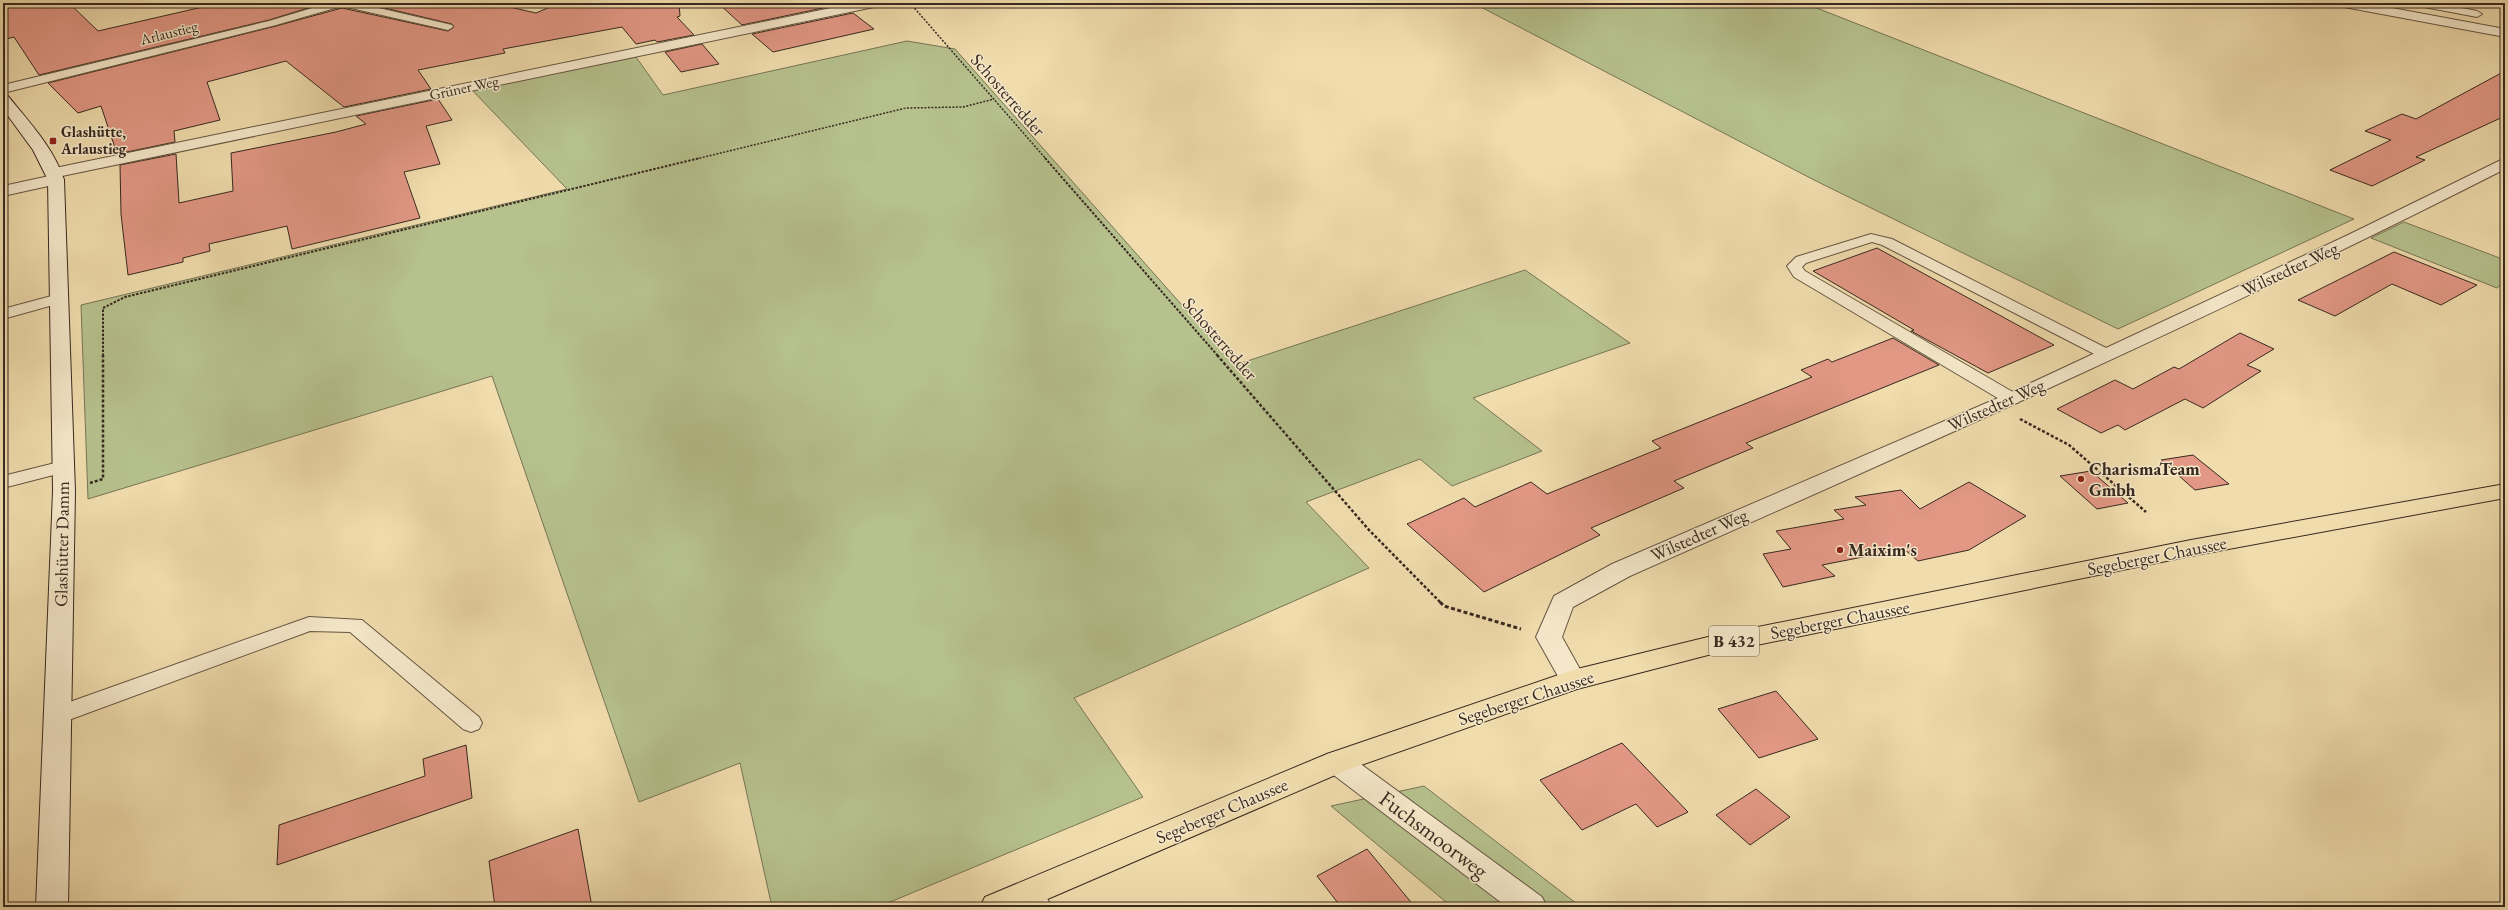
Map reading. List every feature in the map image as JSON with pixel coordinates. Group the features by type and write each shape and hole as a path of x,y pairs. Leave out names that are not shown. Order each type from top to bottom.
{"main road":[{"name":"Segeberger Chaussee","path":"996,907 1034,900 1337,762 1573,680 1708,646 2191,548 2505,491"}],"street":[{"name":"Grüner Weg","path":"55,177 874,3"},
{"path":"2344,3 2505,33"},
{"path":"3,99 55,177 3,191"},
{"name":"Wilstedter Weg","path":"1549,637 1562,602 1621,570 2003,403 2354,239 2505,163"},
{"name":"Glashütter Damm","path":"52,907 64,491 55,177"},
{"path":"1549,637 1573,680"},
{"name":"Fuchsmoorweg","path":"1337,762 1531,907"}],"lane":[{"name":"Arlaustieg","path":"3,90 272,23 342,3 448,27"},
{"path":"2419,3 2477,14"},
{"path":"2003,403 1799,274 1794,266 1801,260 1871,238 1887,242 2106,354"},
{"path":"3,314 59,299"},
{"path":"3,482 63,467"},
{"path":"58,715 309,624 355,625 471,723"}],"path":[{"name":"Schosterredder","path":"910,3 1369,530 1444,606 1549,637"},
{"path":"64,491 103,479 103,308 125,297 906,108 921,106 963,107 994,99"},
{"path":"2003,403 2069,445 2146,512"}],"green space":[{"path":"1473,3 1804,3 2354,219 2118,329 1816,181"},
{"path":"907,41 955,49 1235,365 1525,270 1630,343 1473,398 1542,451 1452,486 1420,459 1306,502 1369,568 1074,698 1143,797 878,907 772,907 740,763 639,802 492,376 88,499 81,305 567,189 472,90 636,57 663,95"},
{"path":"2404,222 2505,260 2505,281 2497,288 2371,238"},
{"path":"1424,786 1581,907 1452,907 1331,806"}],"building":[{"path":"3,3 69,3 98,31 220,3 324,3 269,20 39,75 14,37 3,40"},
{"path":"364,3 492,3 536,13 559,3 679,3 680,16 677,17 694,35 657,42 655,40 636,44 622,27 503,49 505,53 418,70 431,89 344,107 286,61 207,82 220,120 174,131 175,142 117,154 101,106 78,113 48,83 342,8 448,31 454,27 452,24"},
{"path":"718,3 840,3 842,4 742,25"},
{"path":"853,13 874,29 773,52 752,34"},
{"path":"702,44 719,64 681,72 665,52"},
{"path":"2505,71 2505,116 2416,157 2425,160 2372,186 2330,170 2391,140 2365,131 2402,114 2416,119"},
{"path":"438,99 452,120 426,126 440,164 404,172 420,218 292,249 287,226 209,244 210,251 183,258 183,262 128,275 121,214 120,165 176,154 179,203 233,191 231,153 336,132 366,124 356,116"},
{"path":"1877,248 2054,345 1988,373 1911,331 1914,330 1813,271"},
{"path":"2394,252 2477,285 2441,305 2392,284 2335,316 2298,300"},
{"path":"2240,333 2274,349 2247,365 2261,371 2203,408 2185,399 2125,430 2118,425 2101,433 2057,409 2115,380 2133,389 2174,367 2179,369"},
{"path":"1893,338 1939,365 1746,443 1753,448 1674,481 1684,488 1591,528 1600,535 1484,592 1407,524 1464,498 1475,507 1531,482 1547,494 1661,448 1652,441 1812,377 1801,370 1828,359 1832,362"},
{"path":"2193,455 2229,484 2195,490 2161,460"},
{"name":"CharismaTeam Gmbh","path":"2091,471 2128,503 2097,509 2060,476"},
{"name":"Maixim's","path":"1969,482 2026,516 1969,550 1918,561 1904,549 1822,565 1835,576 1783,587 1763,554 1791,549 1776,531 1844,519 1834,510 1866,505 1855,497 1901,490 1920,509"},
{"path":"1776,691 1818,739 1759,758 1718,709"},
{"path":"1622,743 1688,812 1657,827 1636,804 1582,830 1540,780"},
{"path":"466,745 472,798 277,865 279,825 425,776 423,759"},
{"path":"1756,789 1790,817 1750,845 1716,815"},
{"path":"578,829 592,907 495,907 489,861"},
{"path":"1367,849 1415,907 1341,907 1317,876"}],"place":[{"name":"Glashütte, Arlaustieg","path":"53,141"},
{"name":"CharismaTeam Gmbh","path":"2081,479"},
{"name":"Maixim's","path":"1840,550"}]}
